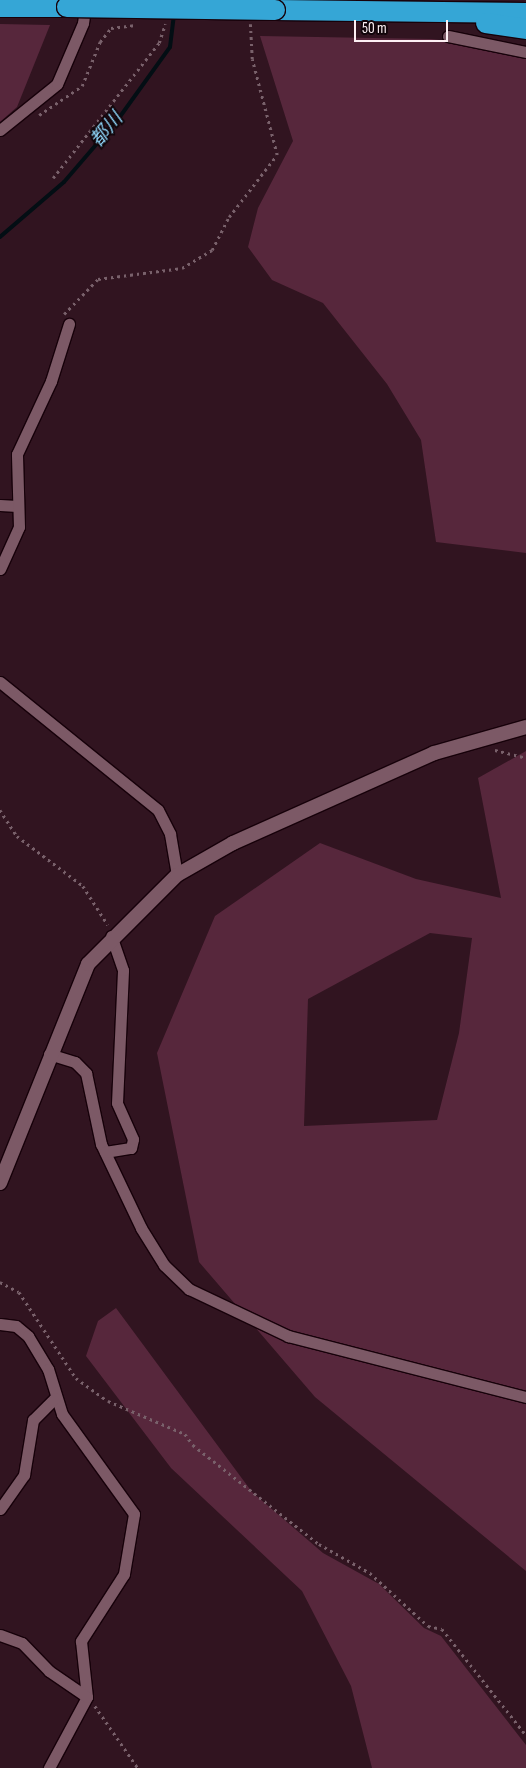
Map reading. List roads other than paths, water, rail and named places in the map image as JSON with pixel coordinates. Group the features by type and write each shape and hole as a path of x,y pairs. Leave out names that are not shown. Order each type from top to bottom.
{"highway":[{"path":"0,7 67,6 526,13"},
{"path":"417,12 526,29"}],"street":[{"path":"0,130 57,84 83,23 86,0"},
{"path":"448,36 526,52"},
{"path":"0,569 19,526 17,454 52,381 64,323"},
{"path":"0,505 17,506"},
{"path":"0,682 158,810 170,834 177,875"},
{"path":"0,1182 75,988 111,936 177,875 233,843 434,752 526,726"},
{"path":"105,1152 131,1148 133,1139 117,1102 123,970 111,936"},
{"path":"50,1054 75,1062 86,1073 105,1152 141,1228 164,1265 189,1289 288,1336 526,1397"},
{"path":"0,1324 16,1326 28,1336 48,1369 55,1398 134,1514 124,1574 81,1641 87,1698 49,1768"},
{"path":"0,1509 24,1474 33,1420 55,1398"},
{"path":"0,1635 22,1642 49,1671 87,1698"}],"waterway":[{"name":"都川","path":"0,237 64,182 119,118 170,47 174,15"}]}
